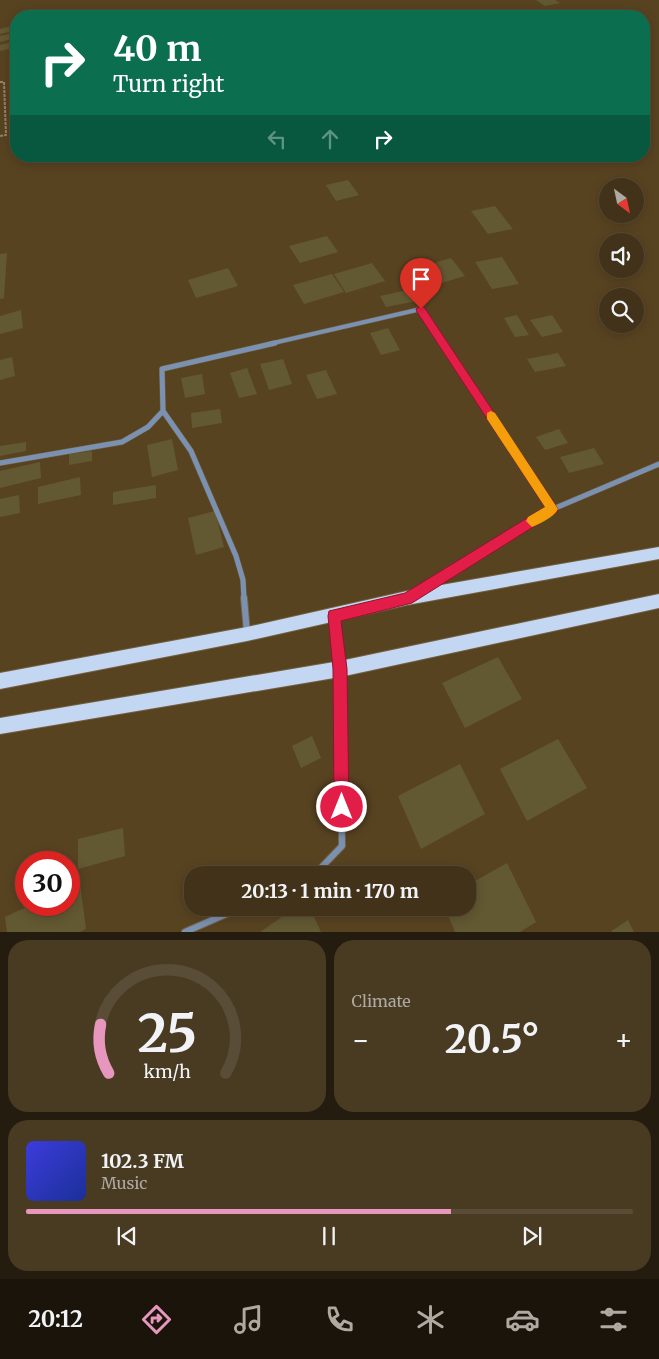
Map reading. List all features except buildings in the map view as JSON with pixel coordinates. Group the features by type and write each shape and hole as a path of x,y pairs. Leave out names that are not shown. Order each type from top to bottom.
{"main road":[{"path":"0,681 247,634 334,616 407,598 659,554"},
{"path":"0,726 340,669 659,601"}],"street":[{"path":"247,634 243,580 236,556 191,451 163,411 162,370 421,309 552,509"},
{"path":"0,463 122,442 148,426 163,411"},
{"path":"407,598 552,509 659,464"},
{"path":"323,866 342,846 340,669 334,616"},
{"path":"185,932 222,916"}],"path":[{"path":"0,82 4,82 6,135 0,136"}],"slow traffic":[{"path":"491,416 552,509 532,521"}],"route":[{"path":"342,807 340,669 334,616 407,598 552,509 421,309"}]}
